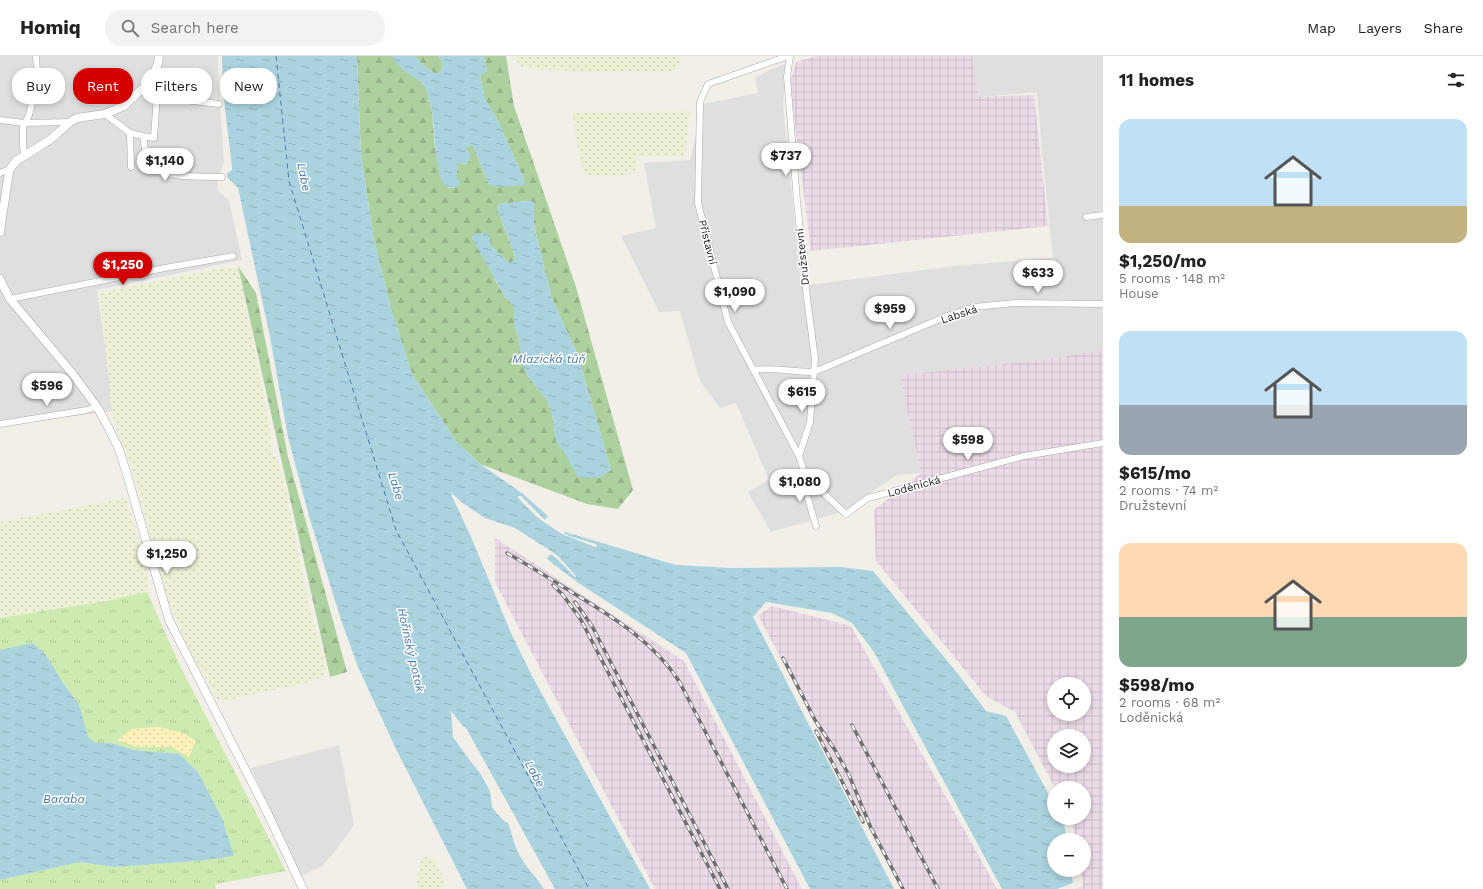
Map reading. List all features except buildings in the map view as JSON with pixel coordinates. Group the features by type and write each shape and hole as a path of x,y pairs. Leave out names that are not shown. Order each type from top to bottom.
{"street":[{"path":"25,156 22,127 29,115 35,90 37,72 36,56"},
{"name":"Přístavní","path":"789,56 708,84 700,102 698,204 728,322 799,456 806,477 807,495 816,526"},
{"name":"Družstevní","path":"789,56 787,77 796,201 815,359 810,422 799,456"},
{"path":"0,174 10,169 16,162 51,139 70,122 77,118 105,114 124,106 134,98 152,76 158,60"},
{"path":"212,103 219,104"},
{"path":"105,114 130,133 154,138 157,104"},
{"path":"0,120 24,123 70,122"},
{"path":"130,133 131,166"},
{"path":"143,136 146,151 150,160 157,168 164,172 222,177"},
{"path":"0,232 10,169"},
{"path":"1086,216 1103,214"},
{"path":"10,299 233,256"},
{"path":"0,279 10,299 72,373 97,407 119,449 169,620 244,766 303,889"},
{"name":"Labská","path":"753,370 767,368 814,372 947,316 974,307 1016,303 1103,304"},
{"path":"0,424 87,410 97,407"},
{"name":"Loděnická","path":"846,514 868,498 1024,456 1103,443"},
{"name":"Přístavní","path":"806,477 846,514"}],"shaded area":[{"path":"0,56 217,56 224,162 219,175 217,189 229,201 242,260 97,290 114,411 0,425"},
{"path":"816,56 972,56 979,97 1034,95 1048,226 811,251 790,83 796,62"},
{"path":"972,56 1103,56 1103,350 1041,360 900,375 921,473 897,475 842,512 771,532 748,492 769,480 736,403 720,408 700,381 680,311 659,312 621,236 656,228 644,163 690,160 703,104 758,93 755,78 767,71 787,63 783,104 801,286 954,266 1053,258 1037,92 979,97"},
{"path":"1103,350 1103,889 1075,889 1083,886 1082,877 1091,877 1091,833 1074,833 1073,825 1091,825 1091,781 1051,781 1047,773 1091,773 1091,729 1047,729 1047,773 1015,712 986,696 876,561 874,510 921,473 900,375 1041,360"},
{"path":"495,538 684,661 802,889 655,889 495,582"},
{"path":"772,606 851,626 997,889 901,889 758,615"},
{"path":"339,745 354,825 333,854 322,866 301,876 251,768"}],"green space":[{"path":"357,56 392,56 406,72 414,76 424,85 432,112 435,149 444,184 449,188 456,187 456,174 459,163 467,164 466,147 473,145 489,185 524,179 496,117 485,99 480,75 487,71 483,56 506,56 514,106 576,287 633,490 618,509 587,504 480,464 456,441 412,374 391,309 374,240 361,155","holes":["529,201 534,203 534,225 551,296 578,356 611,470 598,478 557,444 552,414 547,400 528,376 523,365 519,340 514,323 514,306 505,297 494,278 491,246 508,262 511,263 515,259 497,208 499,204"]},
{"path":"414,56 439,56 443,65 442,71 436,74"},
{"path":"515,56 680,56 679,64 670,72 531,69 523,67 517,62"},
{"path":"690,111 685,156 636,156 636,170 630,173 620,176 584,175 575,133 573,113"},
{"path":"238,266 256,293 288,457 347,672 330,677"},
{"path":"222,268 238,268 270,429 271,452 277,459 285,486 308,602 326,668 324,674 318,679 223,701 218,700 187,645 166,595 141,498 129,460 114,421 110,398 100,299 100,295 103,292"},
{"path":"125,498 127,500 145,562 149,589 145,594 0,618 0,522"},
{"path":"147,592 181,668 286,871 215,884 216,889 0,889 0,880 79,862 114,867 198,861 222,818 198,772 179,754 134,750 111,743 96,743 87,737 79,704 63,683 9,649 0,650 0,618 106,601"},
{"path":"423,856 434,859 443,876 444,889 417,889 420,862"}],"sand":[{"path":"159,727 183,733 196,741 189,757 172,747 137,747 117,740 131,729"}],"water":[{"path":"222,56 357,56 361,155 374,240 391,308 412,374 456,441 480,464 522,493 548,516 545,520 521,496 518,496 518,498 538,518 562,534 595,547 597,547 596,544 569,536 564,533 565,532 676,565 731,568 841,567 873,571 958,674 986,711 1006,716 1047,791 1047,825 1064,825 1066,833 1047,833 1047,877 1072,877 1073,883 1057,889 1002,889 874,652 852,623 832,613 766,602 753,617 894,889 810,889 686,653 577,582 547,559 550,554 555,557 576,578 576,576 558,556 551,551 515,528 485,518 464,504 450,492 471,537 511,633 532,676 650,889 555,889 466,728 451,711 453,737 480,773 490,791 492,807 504,821 508,823 520,856 525,865 544,889 467,889 396,749 358,667 341,620 309,516 288,437 270,337 238,188 227,177 227,174 232,170 232,167 224,104 277,104 277,68 222,68"},
{"path":"392,56 414,56 436,74 442,70 443,65 439,56 483,56 487,71 480,75 485,99 496,117 524,179 525,185 501,187 489,185 473,145 466,147 471,157 467,164 459,163 456,174 461,185 455,187 446,186 442,181 437,160 433,118 429,98 424,85 400,67"},
{"name":"Mlazická tůň","path":"529,201 534,202 534,225 551,296 578,356 611,470 598,478 578,477 562,449 557,444 552,414 547,400 528,376 522,365 519,340 514,323 514,307 505,297 471,236 480,233 489,234 491,246 511,263 515,259 514,253 497,208 499,204"},
{"name":"Baraba","path":"33,643 46,655 63,683 79,704 88,737 96,743 111,743 134,750 179,754 198,772 222,818 234,856 198,861 114,867 79,862 0,880 0,650"}],"ferry route":[{"path":"276,56 289,181 396,530 589,889"}],"railway":[{"path":"507,553 620,623 646,643 669,667 679,681 787,889"},
{"path":"553,585 563,595 581,620 720,889"},
{"path":"575,602 592,626 728,889"},
{"path":"783,658 815,720 835,750 849,775 871,828 903,889"},
{"path":"852,725 938,889"},
{"path":"816,731 863,822"}],"water label":[{"name":"Labe","path":"304,177"},
{"name":"Labe","path":"396,486"},
{"name":"Hořínský potok","path":"411,650"},
{"name":"Labe","path":"535,774"}]}
